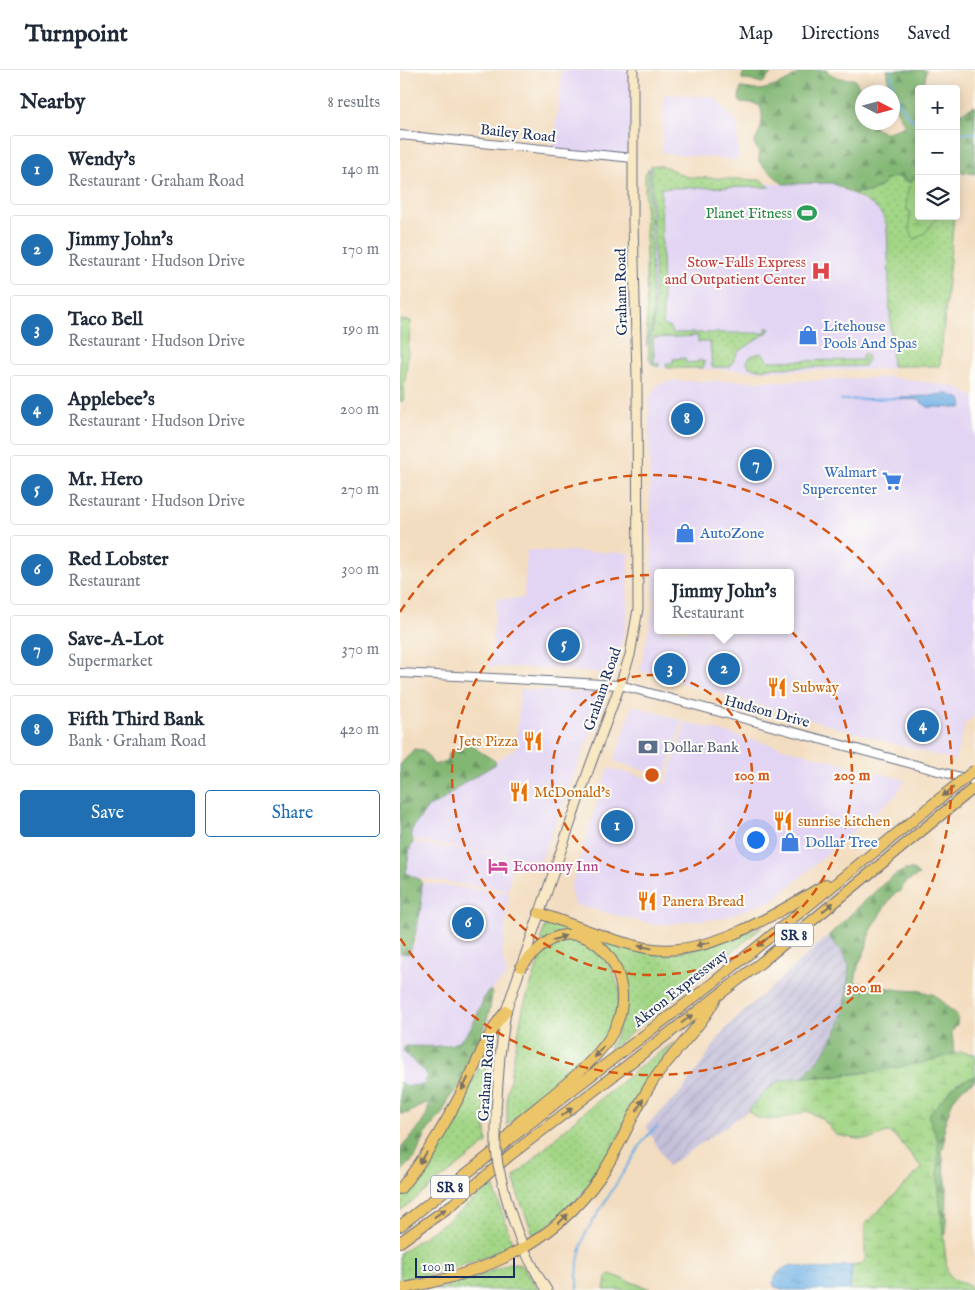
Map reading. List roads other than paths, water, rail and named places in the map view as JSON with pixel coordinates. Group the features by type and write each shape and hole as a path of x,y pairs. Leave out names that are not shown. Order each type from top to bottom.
{"highway":[{"name":"Akron Expressway","path":"400,1226 572,1090 713,983 975,770"},
{"name":"Akron Expressway","path":"400,1242 453,1204 509,1156 763,961 975,787"},
{"path":"539,913 644,948 664,950 685,948 702,945 772,916 855,868"},
{"path":"499,1148 516,1124 595,1057 616,1026 622,1002 620,982 612,963 600,946 584,937 567,935 553,939 533,954 521,967"},
{"path":"400,1289 420,1286 469,1272 525,1248 558,1224 584,1198 600,1176 660,1069 708,1012 717,996"},
{"path":"400,1189 415,1171 444,1126 492,1027 506,1011"}],"main road":[{"name":"Graham Road","path":"547,1290 512,1220 497,1157 496,1111 506,1011 590,766 620,685 630,655 636,622 638,600 637,396 633,70"}],"street":[{"name":"Bailey Road","path":"400,135 633,158"},
{"name":"Hudson Drive","path":"400,673 620,685 975,781"}],"water":[{"path":"945,393 961,399 963,406 961,408 928,407 918,400 900,399 900,397 931,396"},
{"path":"793,1265 818,1269 845,1265 852,1266 850,1290 785,1290 775,1287 773,1284 778,1274 786,1267"}],"waterway":[{"path":"893,70 892,82 898,100 915,121"},
{"path":"960,133 975,133"},
{"path":"841,400 900,398"},
{"path":"578,1290 578,1261 584,1236 639,1147 657,1127"}],"place":[{"name":"Planet Fitness","path":"807,213"},
{"name":"Stow-Falls Express and Outpatient Center","path":"821,271"},
{"name":"Litehouse Pools And Spas","path":"808,335"},
{"name":"Fifth Third Bank","path":"687,419"},
{"name":"Save-A-Lot","path":"756,465"},
{"name":"Walmart Supercenter","path":"892,481"},
{"name":"AutoZone","path":"685,533"},
{"name":"Mr. Hero","path":"564,645"},
{"name":"Taco Bell","path":"670,669"},
{"name":"Jimmy John's","path":"724,669"},
{"name":"Subway","path":"777,687"},
{"name":"Applebee's","path":"923,726"},
{"name":"Jets Pizza","path":"533,741"},
{"name":"Dollar Bank","path":"648,747"},
{"name":"McDonald's","path":"519,792"},
{"name":"sunrise kitchen","path":"783,821"},
{"name":"Wendy's","path":"617,826"},
{"name":"Dollar Tree","path":"790,842"},
{"name":"Economy Inn","path":"498,866"},
{"name":"Panera Bread","path":"647,901"},
{"name":"Red Lobster","path":"468,923"}]}
